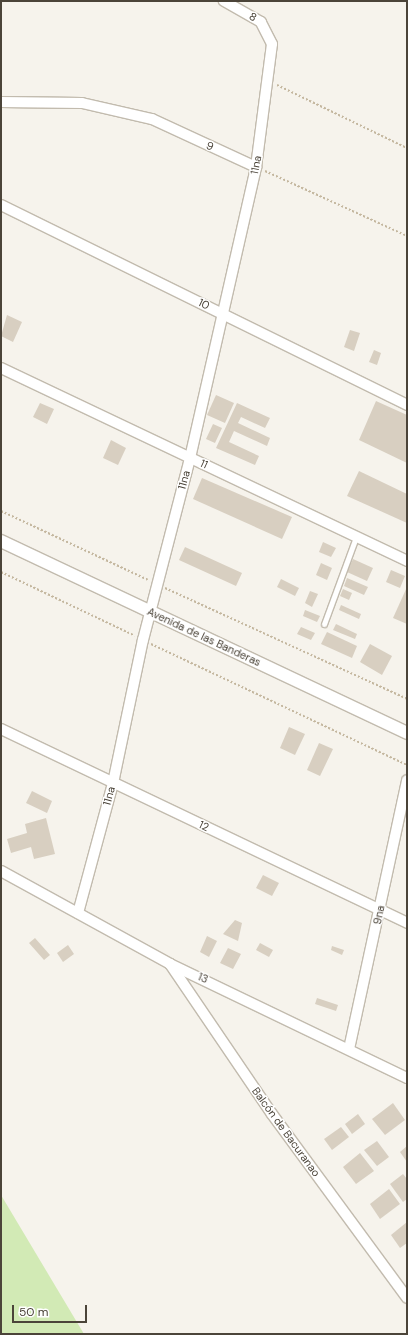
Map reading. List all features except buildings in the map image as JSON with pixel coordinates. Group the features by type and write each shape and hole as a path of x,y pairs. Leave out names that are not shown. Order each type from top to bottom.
{"street":[{"name":"8","path":"224,1 262,22 272,44"},
{"name":"11na","path":"78,914 113,783 156,584 190,458 221,312 256,167 270,81 272,44"},
{"name":"9","path":"1,102 82,103 152,119 256,167"},
{"name":"10","path":"1,206 221,312 407,405"},
{"name":"11","path":"1,368 407,561"},
{"name":"Avenida de las Banderas","path":"1,541 407,733"},
{"name":"12","path":"1,729 407,923"},
{"name":"9na","path":"349,1049 407,780"},
{"name":"13","path":"1,871 170,964 407,1078"},
{"name":"Balcón de Bacuranao","path":"170,964 272,1114 407,1298"}],"lane":[{"path":"324,624 356,537"}],"path":[{"path":"270,81 407,148"},
{"path":"256,167 407,236"},
{"path":"1,511 407,699"},
{"path":"1,572 407,765"}],"green space":[{"path":"1,1195 84,1334 1,1334"}]}
